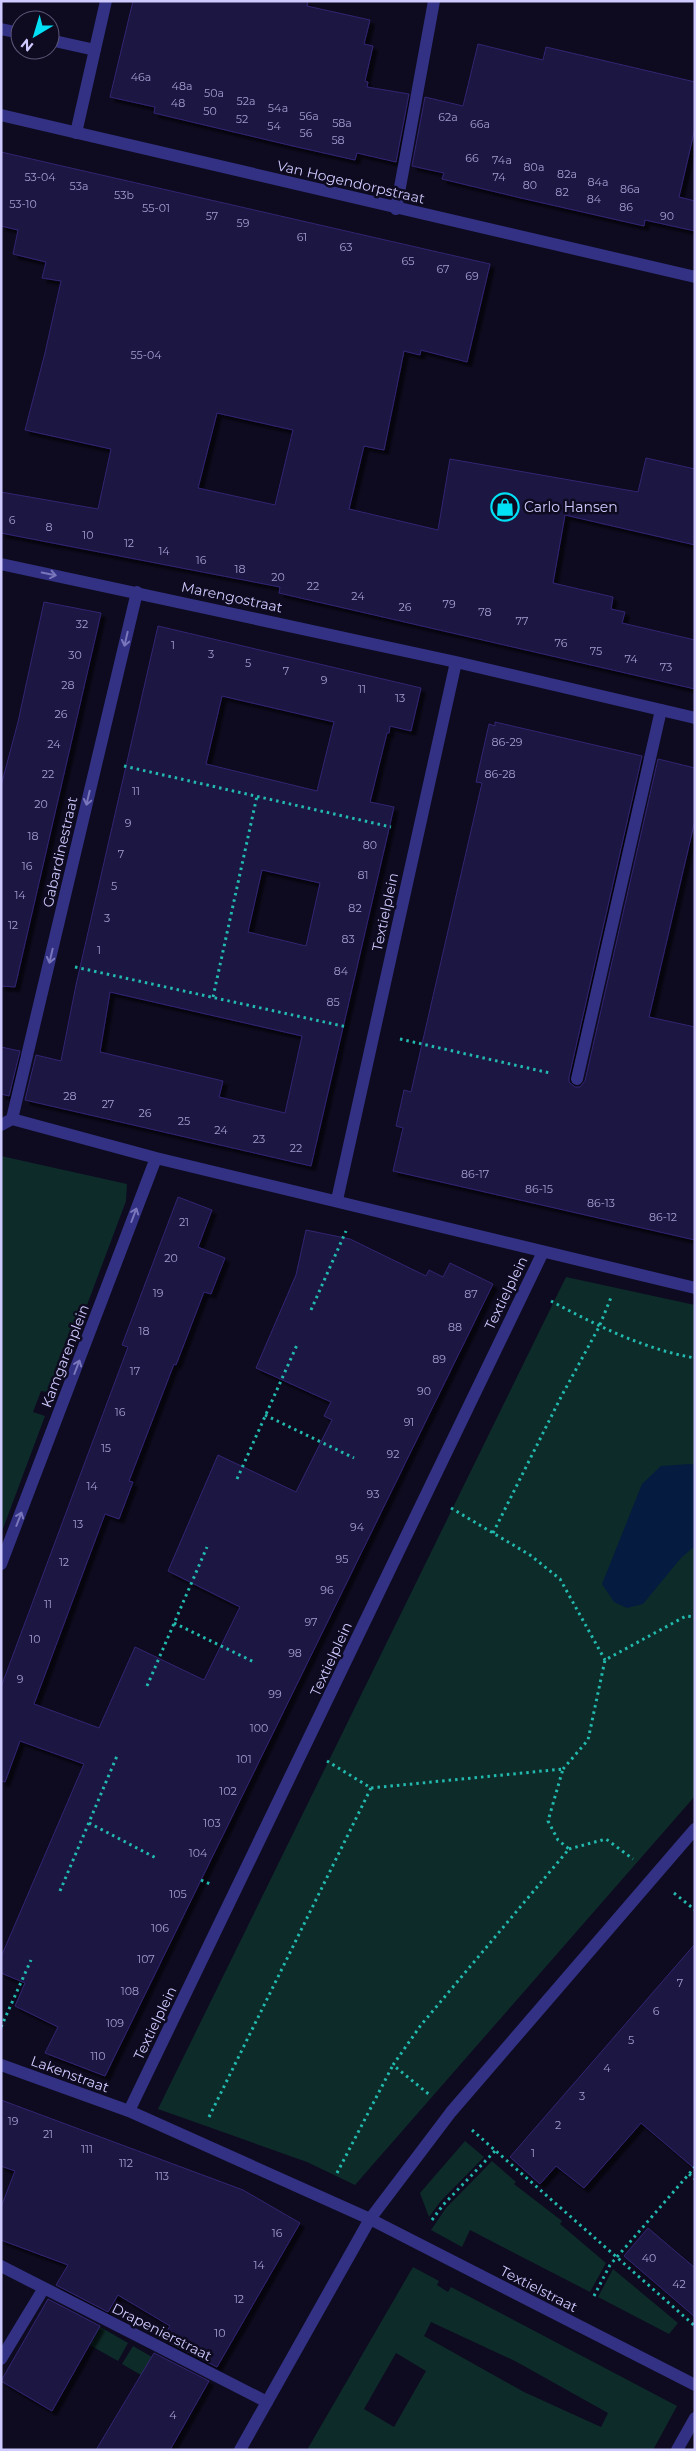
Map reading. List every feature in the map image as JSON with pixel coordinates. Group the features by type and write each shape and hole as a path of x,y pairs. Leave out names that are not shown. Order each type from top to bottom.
{"street":[{"path":"76,133 106,1"},
{"path":"396,208 434,1"},
{"path":"60,42 95,50"},
{"name":"Van Hogendorpstraat","path":"1,115 695,277"},
{"name":"Marengostraat","path":"1,564 456,662"},
{"name":"Gabardinestraat","path":"6,1122 49,961 137,592"},
{"path":"456,662 695,718"},
{"name":"Textielplein","path":"456,662 337,1200 695,1288"},
{"path":"577,1079 661,710"},
{"path":"6,1122 337,1200"},
{"name":"Kamgarenplein","path":"1,1564 156,1158"},
{"name":"Textielplein","path":"129,2111 306,1748 543,1252"},
{"path":"240,2450 370,2218 452,2112 695,1828"},
{"name":"Lakenstraat","path":"1,2065 129,2111"},
{"path":"129,2111 370,2218"},
{"name":"Textielstraat","path":"370,2218 695,2385"},
{"name":"Drapenierstraat","path":"1,2266 267,2402"},
{"path":"1,2359 44,2288"},
{"path":"677,2450 695,2418"}],"path":[{"path":"97,760 418,833"},
{"path":"213,998 257,796"},
{"path":"49,961 577,1079"},
{"path":"311,1310 344,1238 353,1204"},
{"path":"493,1533 561,1397 599,1327 609,1306 619,1270"},
{"path":"526,1287 599,1327 672,1354 695,1358"},
{"path":"237,1479 297,1345"},
{"path":"266,1415 354,1458"},
{"path":"426,1494 530,1555 560,1579 605,1660 588,1740 563,1769 548,1822 558,1840 568,1848"},
{"path":"147,1686 207,1547"},
{"path":"605,1660 686,1616 695,1617"},
{"path":"174,1622 254,1662"},
{"path":"306,1748 372,1788 563,1769"},
{"path":"60,1891 117,1756"},
{"path":"197,2142 372,1788"},
{"path":"89,1822 158,1858"},
{"path":"324,2198 393,2065 421,2025 568,1848 606,1839 654,1876"},
{"path":"1,2027 30,1960"},
{"path":"393,2065 452,2112 695,2326"},
{"path":"415,2242 443,2205 495,2151"},
{"path":"594,2296 616,2258 695,2168"},
{"path":"689,2174 695,2179"}],"green space":[{"path":"1,1156 127,1184 126,1201 54,1393 41,1391 33,1412 45,1416 1,1534"},
{"path":"566,1277 695,1305 695,1796 355,2185 307,2162 158,2109"},
{"path":"465,2141 484,2157 440,2202 429,2217 420,2193"},
{"path":"492,2161 516,2182 514,2184 562,2221 560,2224 606,2263 590,2292 470,2230 462,2247 431,2230 446,2208"},
{"path":"413,2267 439,2281 437,2285 448,2292 451,2287 677,2406 653,2450 307,2450","holes":["431,2322 515,2361 608,2413 601,2427 524,2392 424,2336","396,2353 426,2371 394,2427 364,2409"]},
{"path":"613,2269 678,2323 669,2334 598,2297"},
{"path":"66,2310 74,2312 128,2343 118,2361 54,2325"},
{"path":"133,2346 206,2388 195,2406 122,2364"}],"water":[{"path":"695,1465 695,1546 681,1558 643,1604 627,1608 614,1602 602,1584 642,1484 661,1466"}],"building":[{"path":"133,1 308,1 307,6 370,20 364,44 373,46 365,81 368,82 367,87 409,94 396,162 357,153 355,160 293,146 154,113 155,107 110,97"},
{"path":"478,44 543,60 546,47 695,82 695,128 679,197 695,201 695,231 645,220 644,226 521,198 442,179 444,173 412,166 425,97 463,106"},
{"path":"1,152 490,264 467,362 421,350 420,355 404,351 384,450 364,446 349,509 438,530 450,459 638,492 646,458 695,469 695,545 565,515 553,583 613,597 611,609 625,612 622,623 695,640 695,689 279,593 280,587 1,533 1,492 98,509 111,449 25,430 61,281 42,278 46,262 13,254 18,230 1,226","holes":["217,413 293,430 275,505 198,488"]},
{"path":"44,602 101,613 15,987 1,986 1,786 18,722"},
{"path":"158,626 421,688 411,731 390,726 370,802 394,807 311,1166 25,1100 36,1055 61,1061 76,985","holes":["222,696 334,722 317,791 206,764","262,870 320,883 306,946 248,932","110,992 302,1036 285,1113 219,1097 223,1081 100,1052"]},
{"path":"495,722 642,756 569,1077 569,1082 575,1087 580,1087 585,1081 658,759 695,768 695,820 649,1017 695,1027 695,1240 393,1171 403,1128 396,1126 404,1090 411,1092 482,783 476,782 489,724 495,726"},
{"path":"1,1047 20,1051 9,1096 1,1094"},
{"path":"178,1197 212,1210 198,1247 225,1258 211,1294 204,1292 176,1365 174,1364 129,1481 133,1482 119,1519 105,1514 34,1704 99,1728 135,1647 204,1680 240,1607 168,1571 218,1455 296,1492 332,1420 324,1416 331,1402 256,1368 296,1275 306,1230 350,1239 426,1276 429,1270 443,1277 450,1263 493,1284 105,2076 45,2053 58,2027 15,2006 25,1983 1,1973 1,1957 84,1764 20,1741 5,1782 1,1781 1,1687 128,1347 122,1345"},
{"path":"695,1944 695,2169 641,2123 584,2188 556,2166 540,2184 510,2157"},
{"path":"1,2100 243,2190 300,2223 217,2367 162,2339 170,2326 118,2295 108,2312 56,2285 68,2265 1,2240 1,2207 15,2171 1,2166"},
{"path":"648,2228 695,2268 695,2317 624,2256"},
{"path":"48,2299 100,2326 52,2411 1,2381"},
{"path":"154,2353 209,2381 170,2450 96,2450"}],"place":[{"name":"Carlo Hansen","path":"505,507"}]}
